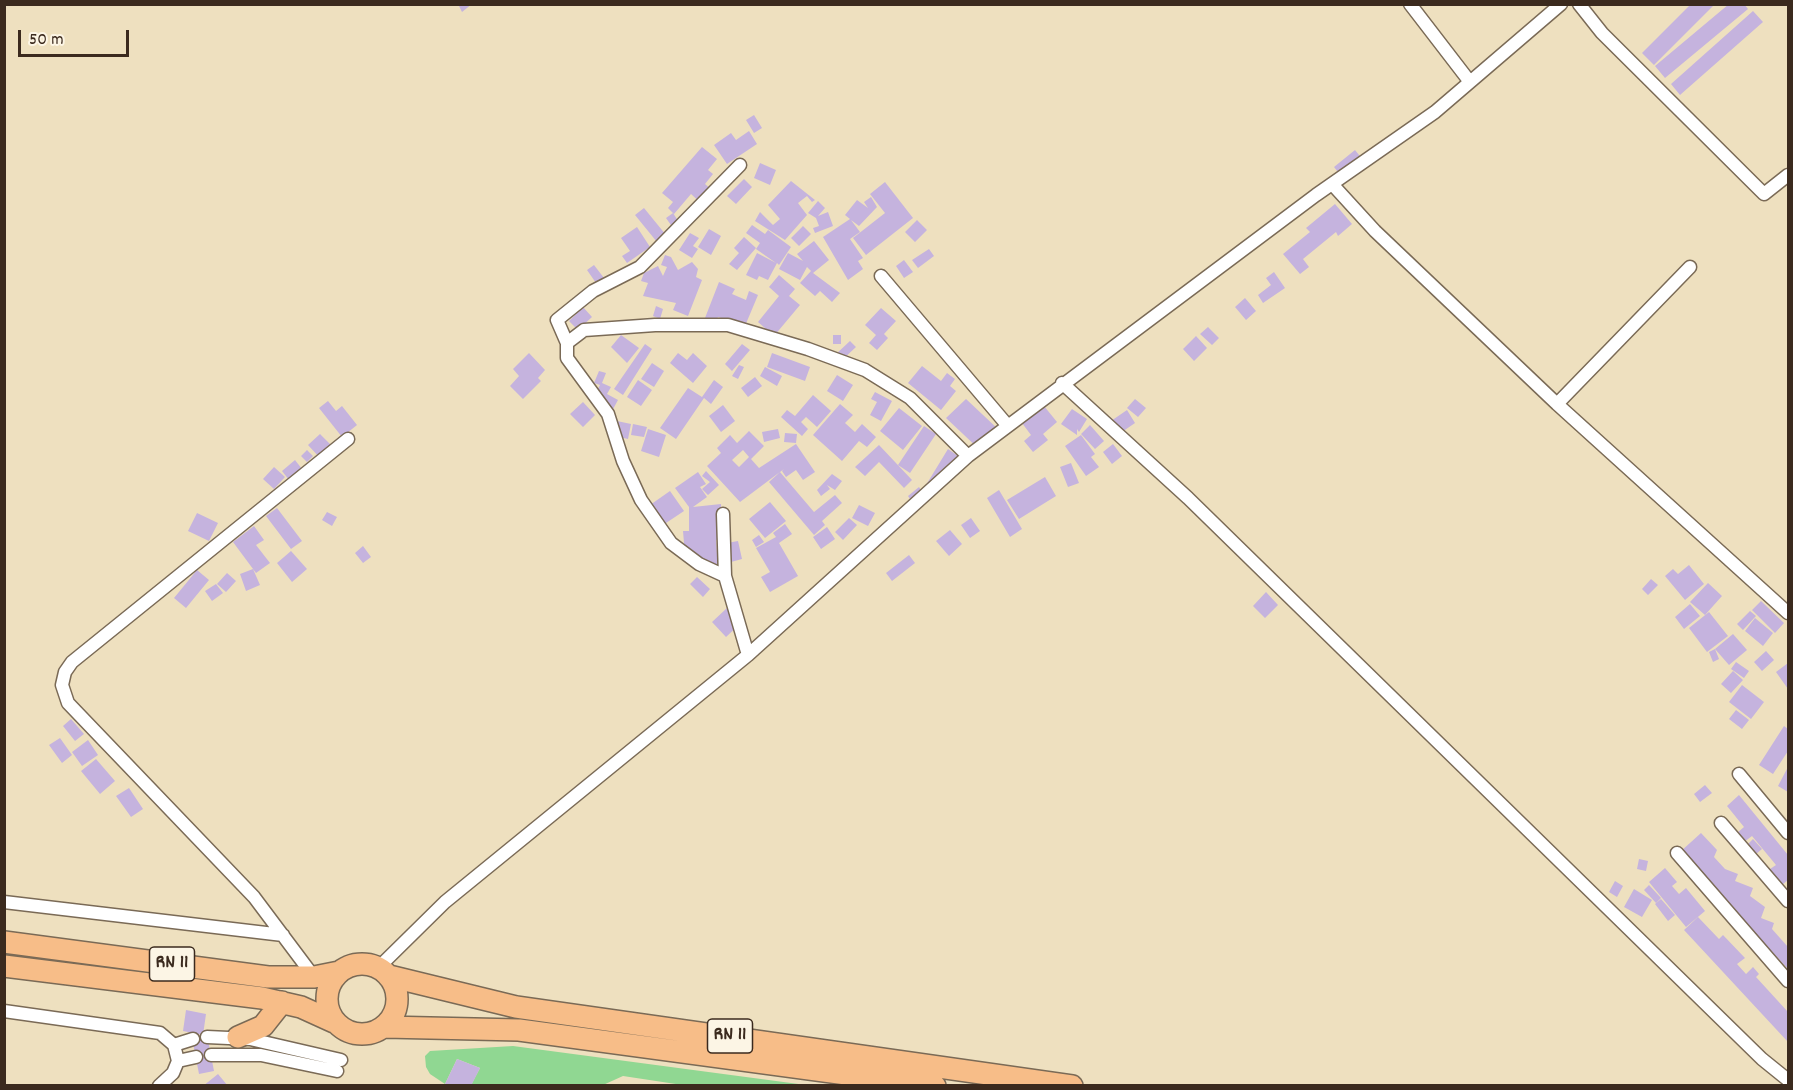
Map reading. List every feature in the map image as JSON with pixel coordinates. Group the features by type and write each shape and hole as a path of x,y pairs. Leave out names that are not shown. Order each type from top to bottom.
{"highway":[{"name":"RN 11","path":"4,942 268,977 314,977 339,972"},
{"path":"365,963 384,972 396,988 397,1002 393,1016 385,1027 363,1035 351,1034 334,1022 327,1010 326,996 330,983 339,972 351,965 365,963"},
{"name":"RN 11","path":"4,966 282,1002 321,1014 334,1022"},
{"name":"RN 11","path":"384,972 516,1007 1072,1086"},
{"path":"238,1037 263,1026 282,1002"},
{"name":"RN 11","path":"385,1027 519,1030 935,1086"}],"street":[{"path":"1410,4 1470,82"},
{"path":"384,972 445,902 748,655 968,456 1332,184 1435,112 1561,4"},
{"path":"1579,4 1602,33 1764,194 1788,175"},
{"path":"725,576 699,564 671,543 641,500 623,461 608,414 567,358 567,343 557,320 593,291 640,267 740,165"},
{"path":"1332,184 1375,231 1557,404 1788,613"},
{"path":"1557,404 1690,267"},
{"path":"881,276 1008,426"},
{"path":"567,343 584,330 728,325 808,349 865,370 910,398 968,456"},
{"path":"1063,384 1188,498 1762,1059 1788,1080"},
{"path":"314,977 254,897 68,703 63,691 63,679 72,662 348,439"},
{"path":"723,514 725,576 748,655"},
{"path":"1739,774 1788,833"},
{"path":"1721,823 1788,901"},
{"path":"1677,853 1788,981"},
{"path":"4,902 283,935"},
{"path":"4,1011 154,1031 166,1035 174,1045 178,1061 173,1073 159,1086"},
{"path":"207,1037 238,1037 339,1066 261,1055 211,1055"},
{"path":"174,1045 193,1039"},
{"path":"178,1061 196,1057"}],"green space":[{"path":"513,1046 806,1085 689,1086 623,1076 603,1085 471,1085 480,1068 457,1059 445,1084 430,1074 426,1067 425,1056 430,1051"}],"building":[{"path":"458,4 472,4 462,12"},
{"path":"1691,4 1715,4 1654,65 1642,53"},
{"path":"1729,4 1744,4 1748,9 1665,78 1655,66"},
{"path":"1753,11 1763,22 1680,95 1671,84"},
{"path":"754,115 762,128 754,133 746,120"},
{"path":"749,131 757,144 727,164 714,145 731,133 736,140"},
{"path":"702,147 717,159 708,170 713,174 705,184 713,191 702,204 691,194 674,214 668,208 673,202 662,193"},
{"path":"1355,150 1363,160 1342,177 1334,167"},
{"path":"760,163 776,170 770,185 754,178"},
{"path":"744,179 752,187 736,204 727,196"},
{"path":"791,181 815,200 812,202 807,196 798,203 807,215 785,240 755,221 760,212 773,225 780,219 768,205"},
{"path":"885,182 913,218 866,255 853,238 885,213 870,194"},
{"path":"871,197 877,207 859,226 851,220 860,232 850,239 863,258 858,261 863,269 848,280 823,237 850,219 845,215 857,200 868,208 864,202"},
{"path":"818,201 825,208 818,216 828,212 833,226 815,233 813,228 819,226 816,218 808,213"},
{"path":"1335,204 1352,224 1338,236 1336,232 1303,259 1309,267 1300,274 1283,254 1310,232 1306,228"},
{"path":"644,208 666,235 657,242 635,215"},
{"path":"673,213 680,224 673,228 666,218"},
{"path":"917,220 927,230 915,242 905,232"},
{"path":"752,225 765,234 768,230 791,247 779,265 777,263 768,280 759,276 757,280 746,275 757,253 776,263 756,249 760,243 746,233"},
{"path":"803,226 811,234 799,246 791,238"},
{"path":"637,227 650,247 627,263 622,256 630,251 621,238"},
{"path":"709,229 721,236 711,255 698,247"},
{"path":"690,233 699,238 693,246 698,249 692,258 679,250"},
{"path":"744,237 756,248 737,270 729,264 739,253 734,248"},
{"path":"814,241 829,260 813,273 840,293 832,302 820,291 815,296 800,283 811,271 807,267 800,280 779,269 788,253 803,261 797,254"},
{"path":"929,249 934,256 918,268 912,260"},
{"path":"665,255 671,257 678,270 692,262 698,269 696,277 702,280 688,316 673,310 676,303 643,296 648,283 641,281 644,273 658,266 663,276 667,267 661,265"},
{"path":"904,260 913,272 904,278 896,266"},
{"path":"594,265 604,278 596,283 587,270"},
{"path":"1274,272 1285,288 1263,303 1258,295 1271,285 1266,278"},
{"path":"779,275 795,289 789,296 800,305 774,336 758,322 779,296 769,287"},
{"path":"719,282 735,289 732,294 746,300 749,291 758,295 745,326 718,317 716,322 705,318"},
{"path":"1245,298 1256,311 1246,320 1235,307"},
{"path":"656,306 663,309 660,319 653,316"},
{"path":"583,307 592,317 578,330 569,321"},
{"path":"881,308 896,321 884,334 888,338 877,350 869,343 876,335 865,325"},
{"path":"1208,327 1219,338 1212,345 1200,334"},
{"path":"621,335 639,348 627,363 611,347"},
{"path":"833,335 841,335 841,344 833,344"},
{"path":"1196,336 1207,348 1194,361 1183,349"},
{"path":"850,341 856,347 841,361 835,355"},
{"path":"645,344 652,349 623,395 614,389"},
{"path":"742,344 750,350 732,371 725,364"},
{"path":"529,353 545,370 538,378 541,381 523,399 510,386 519,376 513,369"},
{"path":"678,353 687,360 693,353 707,366 693,383 670,363"},
{"path":"772,353 810,367 805,381 767,367"},
{"path":"652,363 664,371 654,387 641,379"},
{"path":"739,365 744,367 738,379 732,376"},
{"path":"922,366 941,381 947,373 955,379 950,386 956,391 941,410 908,383"},
{"path":"765,367 782,376 777,386 760,376"},
{"path":"599,371 606,373 602,383 611,387 607,394 618,400 612,411 594,396 600,385 594,383"},
{"path":"837,375 853,385 843,401 827,391"},
{"path":"755,377 762,386 748,397 741,388"},
{"path":"638,380 652,390 641,406 627,397"},
{"path":"714,380 723,387 711,404 704,398 676,439 660,428 688,388 702,397"},
{"path":"875,392 892,401 881,421 870,415 877,402 871,399"},
{"path":"813,395 831,411 817,427 806,417 801,422 808,429 802,436 781,417 787,410 795,416"},
{"path":"966,399 999,430 980,450 946,418"},
{"path":"1135,399 1146,408 1138,417 1127,408"},
{"path":"328,401 336,411 342,406 357,425 342,437 319,408"},
{"path":"583,402 595,415 583,427 570,414"},
{"path":"840,404 853,415 845,423 855,432 862,424 876,437 867,447 859,441 842,461 813,435"},
{"path":"723,405 735,421 721,432 709,416"},
{"path":"1044,406 1057,422 1043,434 1048,440 1033,452 1024,441 1031,435 1022,423"},
{"path":"899,408 922,426 903,450 880,431"},
{"path":"1072,409 1087,419 1079,432 1077,429 1077,435 1061,424"},
{"path":"1127,410 1135,423 1119,434 1111,421"},
{"path":"617,421 631,424 628,439 615,436"},
{"path":"633,424 647,427 644,437 631,435"},
{"path":"1090,425 1104,441 1095,449 1081,434"},
{"path":"924,426 936,434 910,473 898,465"},
{"path":"648,429 666,435 659,457 641,451"},
{"path":"778,429 780,438 764,442 762,432"},
{"path":"749,431 764,446 751,459 759,468 796,444 815,472 803,480 796,470 786,477 782,471 784,469 740,502 707,466 721,453 717,448 730,435 737,443","holes":["743,450 749,457 739,467 732,460"]},
{"path":"785,433 797,434 796,443 784,442"},
{"path":"320,434 332,446 320,458 308,445"},
{"path":"1081,435 1095,454 1091,457 1099,467 1086,476 1065,446"},
{"path":"1113,444 1122,456 1112,464 1103,452"},
{"path":"879,445 912,480 904,488 879,462 865,476 855,467"},
{"path":"948,449 958,456 935,491 926,485"},
{"path":"307,450 313,456 307,462 301,456"},
{"path":"295,460 302,469 289,480 282,471"},
{"path":"1071,463 1079,483 1068,487 1060,467"},
{"path":"274,467 285,477 274,489 263,479"},
{"path":"706,471 719,485 708,495 702,489 710,482 702,476"},
{"path":"698,472 706,484 700,487 707,497 693,507 721,504 723,539 716,540 718,568 698,570 697,554 685,555 683,531 689,531 689,507 675,488"},
{"path":"780,472 814,512 835,495 842,503 822,521 825,525 814,535 769,482"},
{"path":"832,474 842,481 835,490 827,485 830,489 821,496 817,490"},
{"path":"1045,477 1056,496 1019,519 1007,500"},
{"path":"919,487 925,496 914,505 908,496"},
{"path":"999,490 1022,529 1010,537 987,498"},
{"path":"670,491 684,511 663,525 650,505"},
{"path":"770,502 786,521 765,538 749,519"},
{"path":"859,505 875,513 868,526 852,518"},
{"path":"277,508 302,541 291,549 266,516"},
{"path":"327,512 337,517 332,526 322,520"},
{"path":"197,513 218,523 209,541 188,531"},
{"path":"849,518 857,525 843,540 835,532"},
{"path":"971,518 980,531 970,538 961,525"},
{"path":"785,524 792,534 779,543 798,576 770,592 761,577 770,572 756,548 776,537 773,533"},
{"path":"254,526 264,540 256,545 270,563 256,573 233,542"},
{"path":"827,527 835,539 821,549 813,537"},
{"path":"950,530 962,544 949,556 936,541"},
{"path":"759,535 764,542 756,547 752,540"},
{"path":"738,541 742,559 731,562 727,543"},
{"path":"363,546 371,557 363,563 355,553"},
{"path":"291,551 307,569 292,582 277,563"},
{"path":"909,555 915,563 892,581 886,573"},
{"path":"1689,565 1704,584 1685,600 1665,576 1673,569 1678,574"},
{"path":"253,569 260,585 246,591 240,574"},
{"path":"197,570 209,580 186,608 174,598"},
{"path":"227,573 236,581 226,592 217,584"},
{"path":"697,577 710,589 703,597 690,584"},
{"path":"1651,579 1658,585 1648,595 1642,589"},
{"path":"1708,583 1722,596 1705,615 1690,602"},
{"path":"216,584 223,593 212,601 205,591"},
{"path":"1266,592 1278,605 1265,618 1253,606"},
{"path":"1761,601 1784,623 1775,633 1752,610"},
{"path":"1690,604 1700,616 1684,629 1675,617"},
{"path":"727,608 741,623 726,637 712,622"},
{"path":"1750,611 1756,616 1743,630 1737,624"},
{"path":"1709,612 1728,636 1707,652 1689,628"},
{"path":"1755,618 1773,633 1763,646 1745,631"},
{"path":"1733,634 1747,650 1729,665 1715,649"},
{"path":"1715,649 1719,659 1713,662 1709,652"},
{"path":"1766,651 1774,660 1762,671 1754,662"},
{"path":"1736,662 1749,671 1744,678 1731,669"},
{"path":"1788,663 1788,689 1776,672"},
{"path":"1733,671 1743,680 1731,693 1721,684"},
{"path":"1742,685 1764,702 1751,719 1729,702"},
{"path":"1736,710 1749,720 1742,729 1729,719"},
{"path":"71,719 84,734 75,741 63,726"},
{"path":"1784,726 1788,729 1788,751 1773,774 1759,765"},
{"path":"60,738 72,755 62,763 49,745"},
{"path":"88,740 98,755 82,766 72,752"},
{"path":"96,759 115,781 100,794 81,771"},
{"path":"1788,767 1788,792 1778,786"},
{"path":"1705,785 1712,793 1700,802 1694,794"},
{"path":"129,788 143,809 131,817 116,796"},
{"path":"1739,795 1788,855 1788,880 1782,885 1770,869 1776,865 1752,836 1744,842 1737,833 1744,827 1727,806"},
{"path":"1701,833 1717,850 1714,857 1725,869 1738,874 1735,881 1753,888 1750,896 1765,907 1761,918 1774,923 1772,929 1788,947 1788,969 1680,852"},
{"path":"1753,839 1762,849 1756,854 1747,845"},
{"path":"1639,859 1648,861 1646,871 1637,869"},
{"path":"1665,868 1677,882 1672,886 1679,894 1686,888 1705,911 1686,927 1649,882"},
{"path":"1615,881 1623,886 1617,897 1609,892"},
{"path":"1649,885 1661,898 1656,903 1644,890"},
{"path":"1634,889 1652,900 1642,917 1624,907"},
{"path":"1661,899 1675,915 1668,921 1655,904"},
{"path":"1698,917 1719,939 1723,935 1745,958 1737,964 1746,974 1753,967 1759,974 1756,977 1788,1012 1788,1042 1684,930"},
{"path":"186,1010 206,1014 203,1035 183,1031"},
{"path":"207,1035 214,1071 199,1074 192,1038"},
{"path":"457,1059 480,1068 471,1086 445,1084"},
{"path":"218,1074 228,1086 203,1086"}]}
